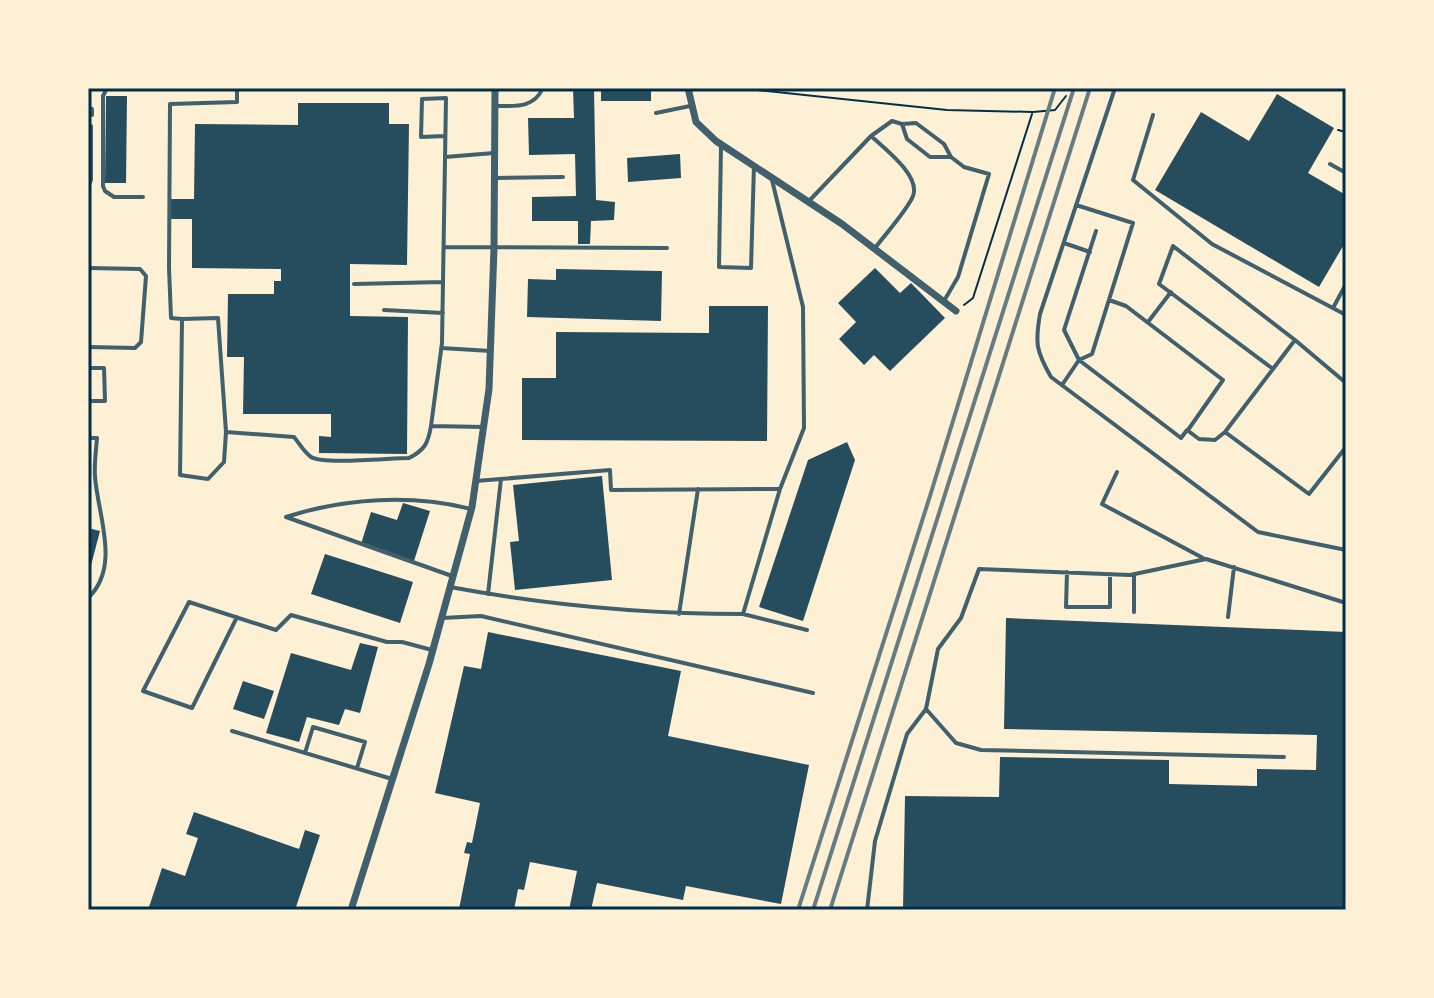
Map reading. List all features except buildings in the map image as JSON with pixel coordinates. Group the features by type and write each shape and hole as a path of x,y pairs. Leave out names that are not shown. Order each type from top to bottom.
{"street":[{"path":"351,910 442,618 476,481 491,351 495,88"},
{"path":"688,88 696,122 721,144 874,248 956,311"}],"lane":[{"path":"107,88 103,96 103,186 114,197 143,197"},
{"path":"182,319 180,475 208,479 224,462 226,432 218,318 171,318 170,104 237,102 237,88"},
{"path":"495,106 525,105 533,101 543,88"},
{"path":"1115,88 1040,314 1036,337 1038,354 1051,377 1258,532 1346,550"},
{"path":"226,432 294,437 308,455 314,459 328,460 409,458 420,453 428,443 443,313 446,98 422,99 421,137 445,136"},
{"path":"656,113 690,106"},
{"path":"88,107 92,109 92,115"},
{"path":"1153,115 1133,180 1212,244 1346,315"},
{"path":"808,202 871,136 892,121 916,123 944,144 951,157 964,167 989,174 958,277 944,301"},
{"path":"902,124 907,139 930,157 951,157"},
{"path":"88,187 91,180 91,126"},
{"path":"871,136 902,166 913,183 914,195 874,248"},
{"path":"721,144 719,267 751,268 754,165"},
{"path":"445,157 495,153"},
{"path":"1330,164 1346,173"},
{"path":"494,178 563,177"},
{"path":"743,614 780,489 804,428 803,307 771,177"},
{"path":"1062,385 1079,360 1092,354 1133,223 1076,205"},
{"path":"1096,231 1064,330 1079,360 1181,438 1223,380 1126,306 1109,300"},
{"path":"1064,243 1090,252"},
{"path":"1273,369 1159,284 1173,246 1346,383"},
{"path":"444,247 667,248"},
{"path":"88,268 140,269 146,276 141,342 135,348 88,347"},
{"path":"354,284 443,282"},
{"path":"1333,308 1346,284"},
{"path":"1148,322 1171,292"},
{"path":"384,310 443,313"},
{"path":"1187,430 1199,439 1215,440 1225,432 1295,340"},
{"path":"441,348 491,351"},
{"path":"88,368 104,368 105,401 88,401"},
{"path":"431,426 484,427"},
{"path":"1225,432 1309,494 1346,447"},
{"path":"88,438 97,438 91,474 107,555 100,587 88,598"},
{"path":"476,481 610,470 611,490 780,489"},
{"path":"1117,472 1102,504 1206,559 1346,603"},
{"path":"488,594 501,479"},
{"path":"679,614 698,489"},
{"path":"453,577 286,517 320,506 398,500 438,501 471,509"},
{"path":"867,910 875,841 907,734 926,709 938,649 961,618 979,569 1134,574 1206,559"},
{"path":"1228,617 1234,567"},
{"path":"1067,572 1066,607 1110,607 1110,574"},
{"path":"1134,574 1134,612"},
{"path":"450,587 583,607 679,614 743,614 807,630"},
{"path":"237,617 192,708 143,691 189,602 237,617 276,630 291,615 387,642 402,642 432,650"},
{"path":"442,618 481,616 813,693"},
{"path":"926,709 956,743 981,750 1284,757"},
{"path":"305,753 313,727 365,742 357,768"},
{"path":"232,731 392,779"}],"path":[{"path":"737,88 947,110 1055,110 1066,96"},
{"path":"956,311 973,298 1033,112"},
{"path":"1338,130 1346,132"}],"railway":[{"path":"798,910 930,496 1055,88"},
{"path":"813,910 1074,88"},
{"path":"830,910 1090,88"}]}
